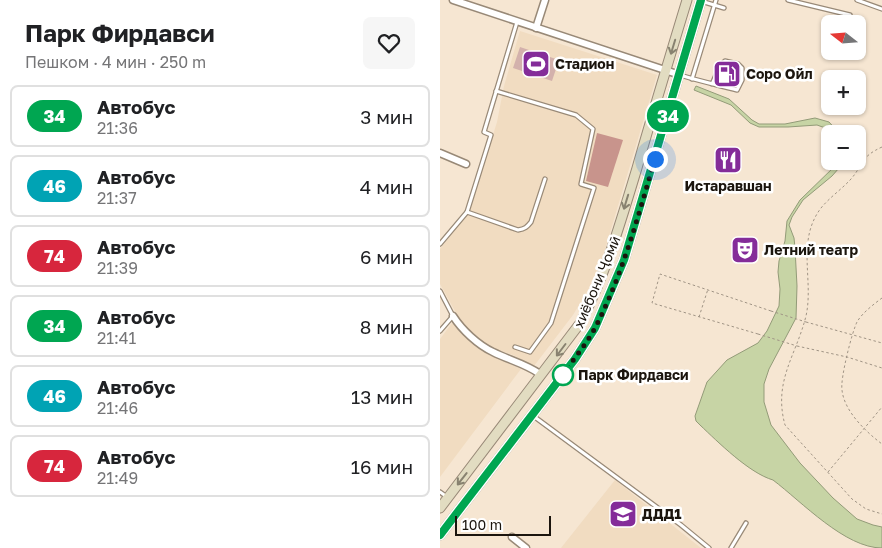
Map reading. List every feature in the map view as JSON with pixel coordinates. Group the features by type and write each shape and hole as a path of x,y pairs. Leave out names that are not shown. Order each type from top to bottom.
{"main road":[{"name":"хиёбони Ҷомӣ","path":"440,508 444,495 494,438 581,322 592,301 606,267 622,218 687,0"},
{"name":"хиёбони Ҷомӣ","path":"440,535 586,343 608,299 624,260 701,0"},
{"path":"494,438 507,448"}],"street":[{"path":"453,0 665,72 680,75"},
{"path":"536,28 545,0"},
{"path":"440,153 466,164"},
{"path":"453,316 458,325 486,348 540,374"},
{"path":"512,536 526,548"}],"lane":[{"path":"701,0 715,2 724,8"},
{"path":"788,0 850,15"},
{"path":"857,0 882,9"},
{"path":"692,79 715,2"},
{"path":"440,244 467,212 491,135 484,132 517,22"},
{"path":"680,75 692,79 712,84 737,90 742,80 742,68 738,64 725,61 720,66 712,84"},
{"path":"496,91 576,115 593,129 581,184 594,188 551,323 530,352 515,347"},
{"path":"467,212 518,230 524,229 531,222 546,179"},
{"path":"440,291 453,316 440,332"},
{"path":"531,415 681,525 709,548"},
{"path":"731,548 746,523"}],"path":[{"path":"882,147 864,158 852,178 820,209 809,233 806,256 807,309 801,334 781,386 781,411 785,425 852,499 866,509 882,514"},
{"path":"882,343 806,322 660,274 652,303 797,346 847,357 882,368"},
{"path":"699,317 708,289"},
{"path":"882,298 857,322 843,370 842,390 851,414 869,435 882,444"},
{"path":"828,472 882,406"}],"shaded area":[{"path":"520,31 657,75 598,273 573,315 534,366 513,355 489,347 461,322 440,284 440,249 469,212 497,122 504,86"},
{"name":"Стадион","path":"520,47 559,60 552,81 513,68"},
{"path":"696,86 729,99 759,124 785,124 815,118 829,122 832,125 759,127 750,123 731,105 694,90"},
{"path":"597,133 623,140 608,187 586,181"},
{"path":"831,170 837,170 803,200 789,225 794,238 795,248 796,318 769,369 764,384 764,402 771,425 800,463 833,498 857,519 882,527 882,548 868,546 853,540 824,522 773,480 744,464 696,421 695,416 707,382 727,360 758,343 767,331 779,306 779,261 785,241 787,221 800,200"},
{"path":"452,323 493,356 521,369 440,477 440,339"},
{"name":"ДДД1","path":"615,480 701,548 561,548"}],"bus line":[{"name":"34","path":"440,535 575,359 595,328 624,260 701,0"}],"place":[{"name":"Стадион","path":"536,64"},
{"name":"Соро Ойл","path":"727,74"},
{"name":"Истаравшан","path":"728,160"},
{"name":"Летний театр","path":"745,250"},
{"name":"Парк Фирдавси","path":"563,375"},
{"name":"ДДД1","path":"623,514"}],"route":[{"path":"563,375 595,328 608,299 624,260 655,159"}]}
